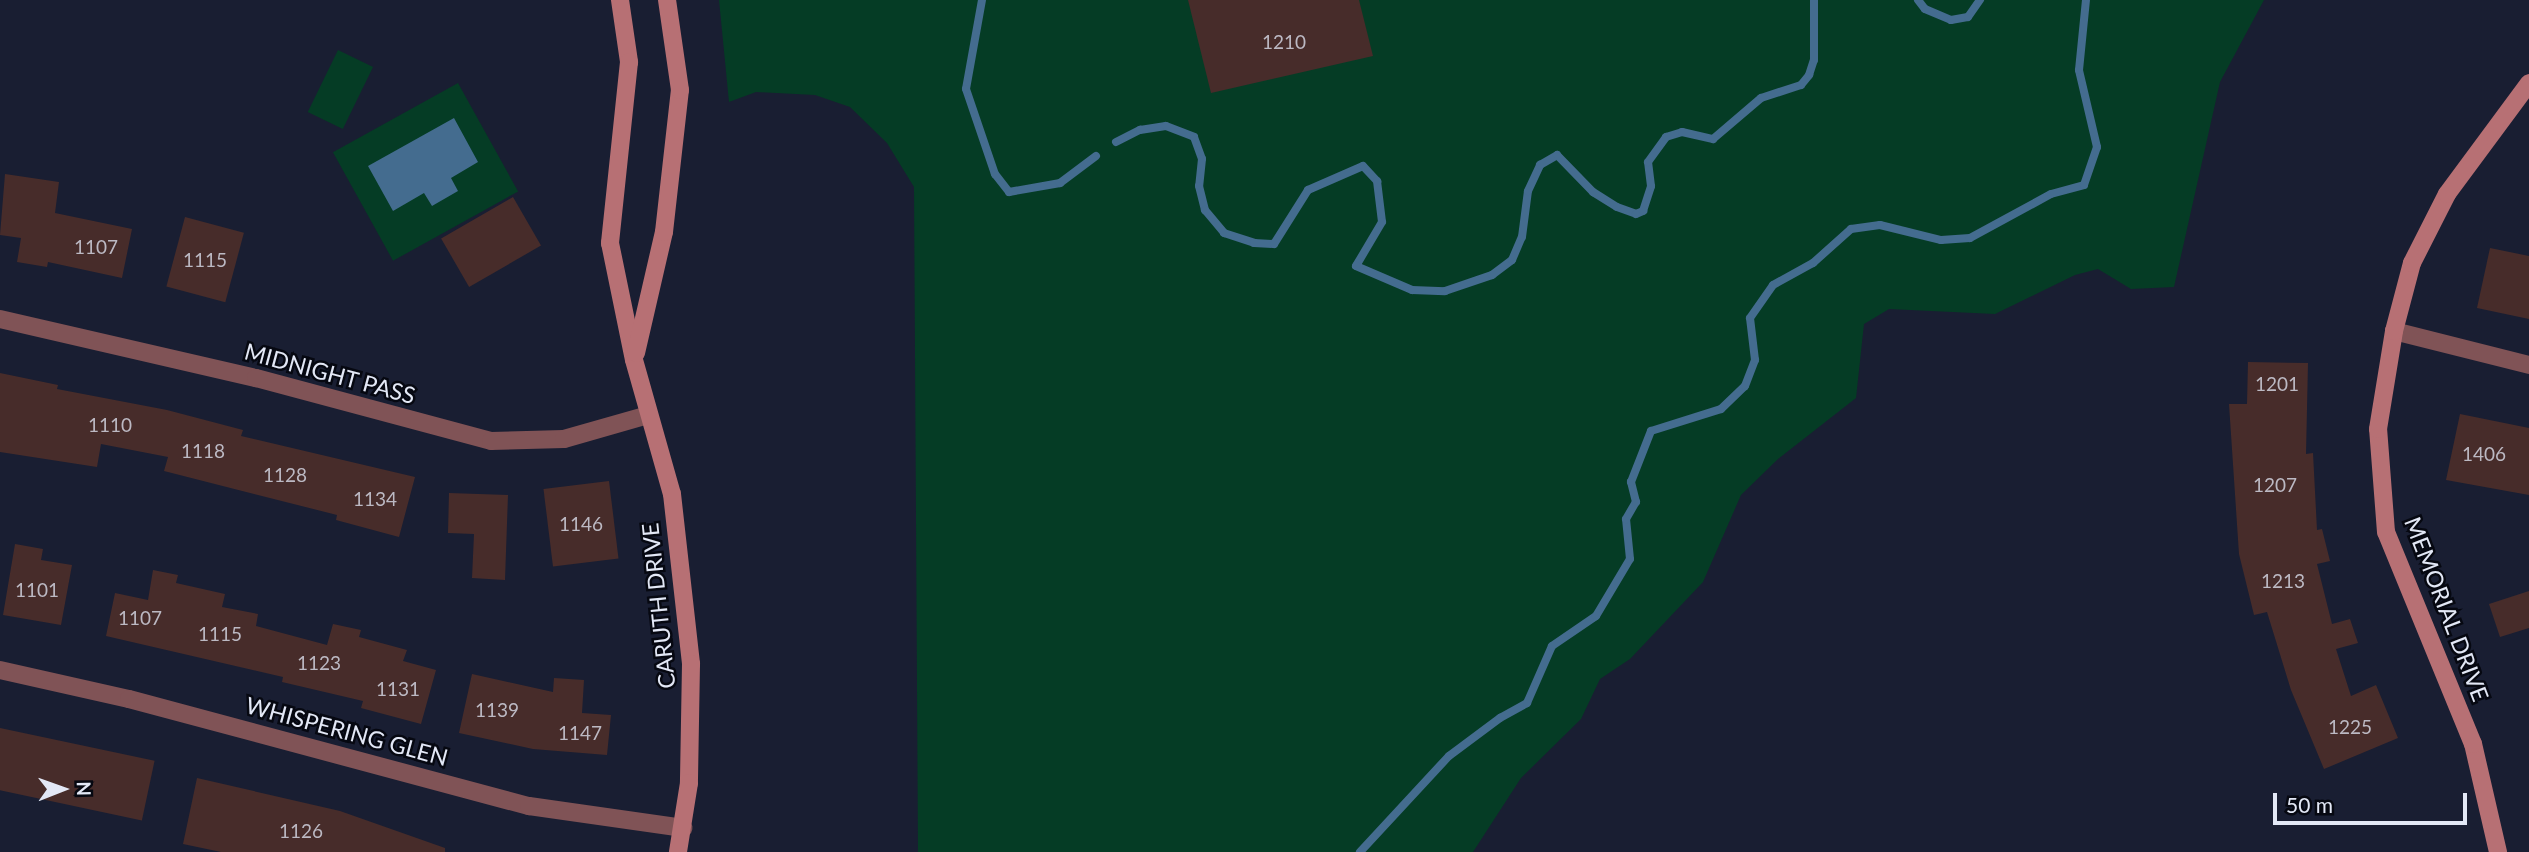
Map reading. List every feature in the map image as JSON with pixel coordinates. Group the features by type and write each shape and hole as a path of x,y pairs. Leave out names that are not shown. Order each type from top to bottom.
{"street":[{"name":"CARUTH DRIVE","path":"620,0 629,62 610,243 634,360 671,494 691,664 689,783 678,852"},
{"name":"CARUTH DRIVE","path":"634,360 663,232 680,90 667,0"},
{"name":"MEMORIAL DRIVE","path":"2498,852 2473,744 2386,531 2378,429 2394,331 2412,263 2446,194 2529,83"},
{"name":"MIDNIGHT PASS","path":"0,319 256,378 491,441 564,439 648,415"},
{"path":"2394,331 2529,365"},
{"name":"WHISPERING GLEN","path":"0,670 129,699 529,806 683,828"}],"green space":[{"path":"719,0 2264,0 2220,82 2174,287 2131,289 2098,269 2075,275 1995,314 1889,309 1864,324 1856,398 1778,459 1741,495 1703,582 1630,659 1600,679 1581,719 1521,778 1473,852 918,852 914,187 887,143 850,107 815,95 756,92 729,102"},
{"path":"338,50 373,67 343,129 308,112"},
{"path":"458,83 518,191 393,261 333,152"}],"water":[{"path":"454,118 478,162 451,178 458,191 432,206 424,193 393,211 368,166"}],"building":[{"path":"1188,0 1359,0 1373,56 1211,93"},
{"path":"5,174 59,182 55,213 132,229 122,278 48,262 47,267 17,262 21,238 0,235"},
{"path":"513,197 541,245 469,287 441,238"},
{"path":"185,217 244,233 225,302 166,287"},
{"path":"2490,248 2529,256 2529,319 2477,308"},
{"path":"2248,362 2308,363 2306,454 2313,453 2317,530 2322,529 2330,561 2317,564 2332,624 2350,619 2358,643 2336,649 2351,696 2376,685 2398,738 2324,769 2291,690 2267,612 2254,615 2239,554 2229,404 2247,404"},
{"path":"0,373 58,385 57,389 167,410 243,430 241,436 415,477 399,537 336,520 337,515 164,471 168,457 101,444 97,467 0,452"},
{"path":"2460,414 2529,428 2529,495 2446,480"},
{"path":"609,481 619,558 553,566 543,489"},
{"path":"449,493 508,495 505,580 472,578 474,534 448,533"},
{"path":"15,544 43,549 41,560 72,565 61,625 3,615"},
{"path":"153,570 178,575 176,583 225,594 222,607 258,614 256,626 327,645 333,624 361,630 359,637 407,650 403,661 436,670 421,724 361,708 363,701 282,682 283,677 106,636 115,593 148,600"},
{"path":"2529,591 2529,628 2500,637 2489,604"},
{"path":"472,674 553,692 554,678 584,680 582,713 611,715 607,755 533,749 459,733"},
{"path":"0,728 155,761 142,821 0,790"},
{"path":"197,778 340,811 445,848 445,852 221,852 183,844"}],"waterway":[{"path":"982,0 966,89 995,174 1009,192 1060,183 1096,156"},
{"path":"1116,142 1140,130 1166,126 1194,137 1202,159 1199,186 1205,210 1224,233 1254,243 1274,244 1308,190 1363,166 1377,181 1382,222 1356,266 1412,290 1445,291 1492,275 1512,260 1522,237 1528,191 1540,165 1557,155 1593,192 1617,207 1636,214 1643,211 1651,186 1648,162 1666,137 1682,132 1713,139 1761,98 1801,85 1809,75 1814,60 1814,0"},
{"path":"1918,0 1925,9 1951,20 1968,17 1980,0"},
{"path":"1360,852 1449,756 1500,718 1527,703 1552,646 1596,616 1630,559 1626,519 1636,502 1631,482 1651,431 1721,409 1745,386 1755,360 1750,318 1773,285 1813,263 1851,229 1880,225 1941,240 1970,238 2051,194 2084,185 2097,147 2079,70 2086,0"}]}
